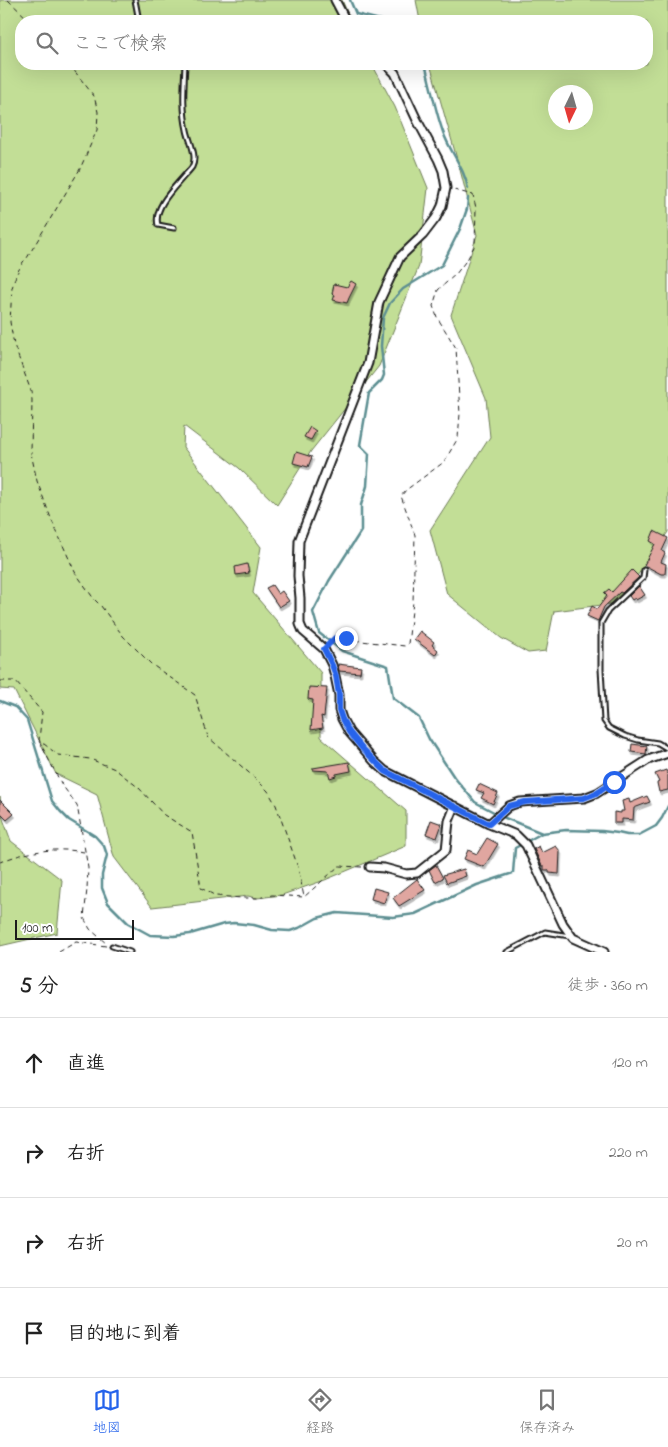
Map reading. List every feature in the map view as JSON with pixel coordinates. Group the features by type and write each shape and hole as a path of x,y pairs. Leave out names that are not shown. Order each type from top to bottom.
{"street":[{"path":"335,0 343,15"},
{"path":"392,70 438,159 446,188 442,206 436,218 424,235 400,257 379,302 368,363 299,541 300,624 324,649 336,676 339,710 342,719 349,732 362,748 385,771 489,824 516,835 526,845 570,936 604,952"},
{"path":"489,824 509,806 520,802 584,798 597,793 648,760 668,753"},
{"path":"370,868 384,868 406,874 417,873 446,850 449,821 455,806"}],"lane":[{"path":"135,0 138,15"},
{"path":"174,228 158,225 156,220 158,210 170,192 193,166 194,156 187,130 183,90 185,70"},
{"path":"644,570 643,578 608,611 601,623 604,721 609,728 625,736 658,743 668,749"},
{"path":"507,952 545,932 570,936"},
{"path":"112,946 130,952"}],"path":[{"path":"8,0 24,15"},
{"path":"74,70 94,96 98,112 97,130 80,169 23,262 12,288 10,322 14,345 31,391 31,454 37,481 68,557 94,599 123,636 151,664 195,695 208,737 256,778 272,798 298,867 304,897"},
{"path":"324,649 335,638 405,646 408,644 413,602 416,535 401,496 406,490 444,462 458,438 460,414 456,348 433,306 438,290 456,274 475,245 476,208 473,195 446,188"},
{"path":"0,681 15,681 42,712 39,740 62,785 77,805 88,868 84,918 90,929 106,944 112,946"},
{"path":"39,740 58,755 90,759 115,769 139,788 164,815 192,832 201,888 216,896 242,898 258,898 272,895 304,897 339,866 370,868"},
{"path":"0,862 12,857 39,852 68,849 85,852"},
{"path":"59,952 76,942 112,946"}],"green space":[{"path":"0,0 342,0 348,15 15,15 15,70 375,70 395,107 428,188 419,266 379,366 311,451 277,505 239,468 184,426 183,447 261,547 253,593 321,673 321,737 406,811 406,846 325,880 282,895 257,898 248,896 152,907 114,857 97,794 56,774 14,690 0,689"},
{"path":"416,0 668,0 668,532 618,603 554,611 546,651 528,653 501,638 447,594 430,530 490,437 486,398 451,315 477,235 432,70 653,70 653,15 419,15"},
{"path":"0,797 2,816 11,841 62,880 57,933 0,946"}],"building":[{"path":"351,281 356,284 347,303 333,300 335,295 332,294 334,284 347,287"},
{"path":"310,427 316,431 311,440 304,437"},
{"path":"296,452 312,457 308,467 293,463"},
{"path":"654,531 668,538 662,551 665,553 661,562 666,564 665,574 661,574 644,565 655,544 650,541"},
{"path":"247,564 249,573 236,575 235,567"},
{"path":"632,570 639,577 604,607 598,621 587,616 592,606 597,609 607,596 604,593 609,589 612,592"},
{"path":"272,585 278,594 282,591 289,601 279,607 266,588"},
{"path":"639,586 645,595 632,600 629,596"},
{"path":"420,631 434,642 432,645 438,650 435,655 414,639"},
{"path":"338,664 361,667 360,673 339,671"},
{"path":"309,687 327,688 324,717 321,716 323,728 311,730 313,700 308,699"},
{"path":"632,744 647,746 646,754 631,752"},
{"path":"349,762 351,771 336,774 336,776 330,778 328,771 313,770 313,768"},
{"path":"666,770 668,790 659,792 657,783 659,782 655,774"},
{"path":"479,784 498,793 493,804 481,798 484,793 476,790"},
{"path":"647,796 650,802 634,808 633,820 622,819 622,823 614,823 614,812 621,813 621,811 624,811 622,801 629,799 630,803"},
{"path":"0,800 14,814 7,820 0,813"},
{"path":"431,820 442,824 437,838 426,834"},
{"path":"487,838 498,844 484,867 464,859 468,850 477,854"},
{"path":"539,846 542,853 556,846 560,851 559,874 549,873 549,870 544,870 544,866 542,866 534,849"},
{"path":"436,865 443,878 435,882 429,870"},
{"path":"464,869 466,876 447,883 443,875"},
{"path":"417,879 425,890 399,906 393,898"},
{"path":"374,888 388,892 384,903 371,899"}],"waterway":[{"path":"350,0 356,14 360,15"},
{"path":"426,70 443,132 464,174 468,189"},
{"path":"468,198 467,209 460,229 442,265 403,289 390,303 383,318 381,346 384,375 382,380 369,393 360,445 369,454 367,486 361,505 361,531 329,581 313,612 319,633 342,651 388,666 393,698 419,718 429,739 454,777 475,802 505,818 542,833"},
{"path":"0,701 15,707 27,720 52,801 69,820 95,836 104,846 107,855 102,875 102,888 108,903 128,923 150,935 174,936 190,934 234,923 254,925 272,930 290,931 317,918 337,913 393,917 415,914 477,885 513,873 515,848 542,833 566,830 639,835 656,826 668,806"}],"route":[{"path":"346,638 335,638 324,649 336,676 339,710 349,732 385,771 489,824 509,806 520,802 584,798 597,793 614,782"}]}
